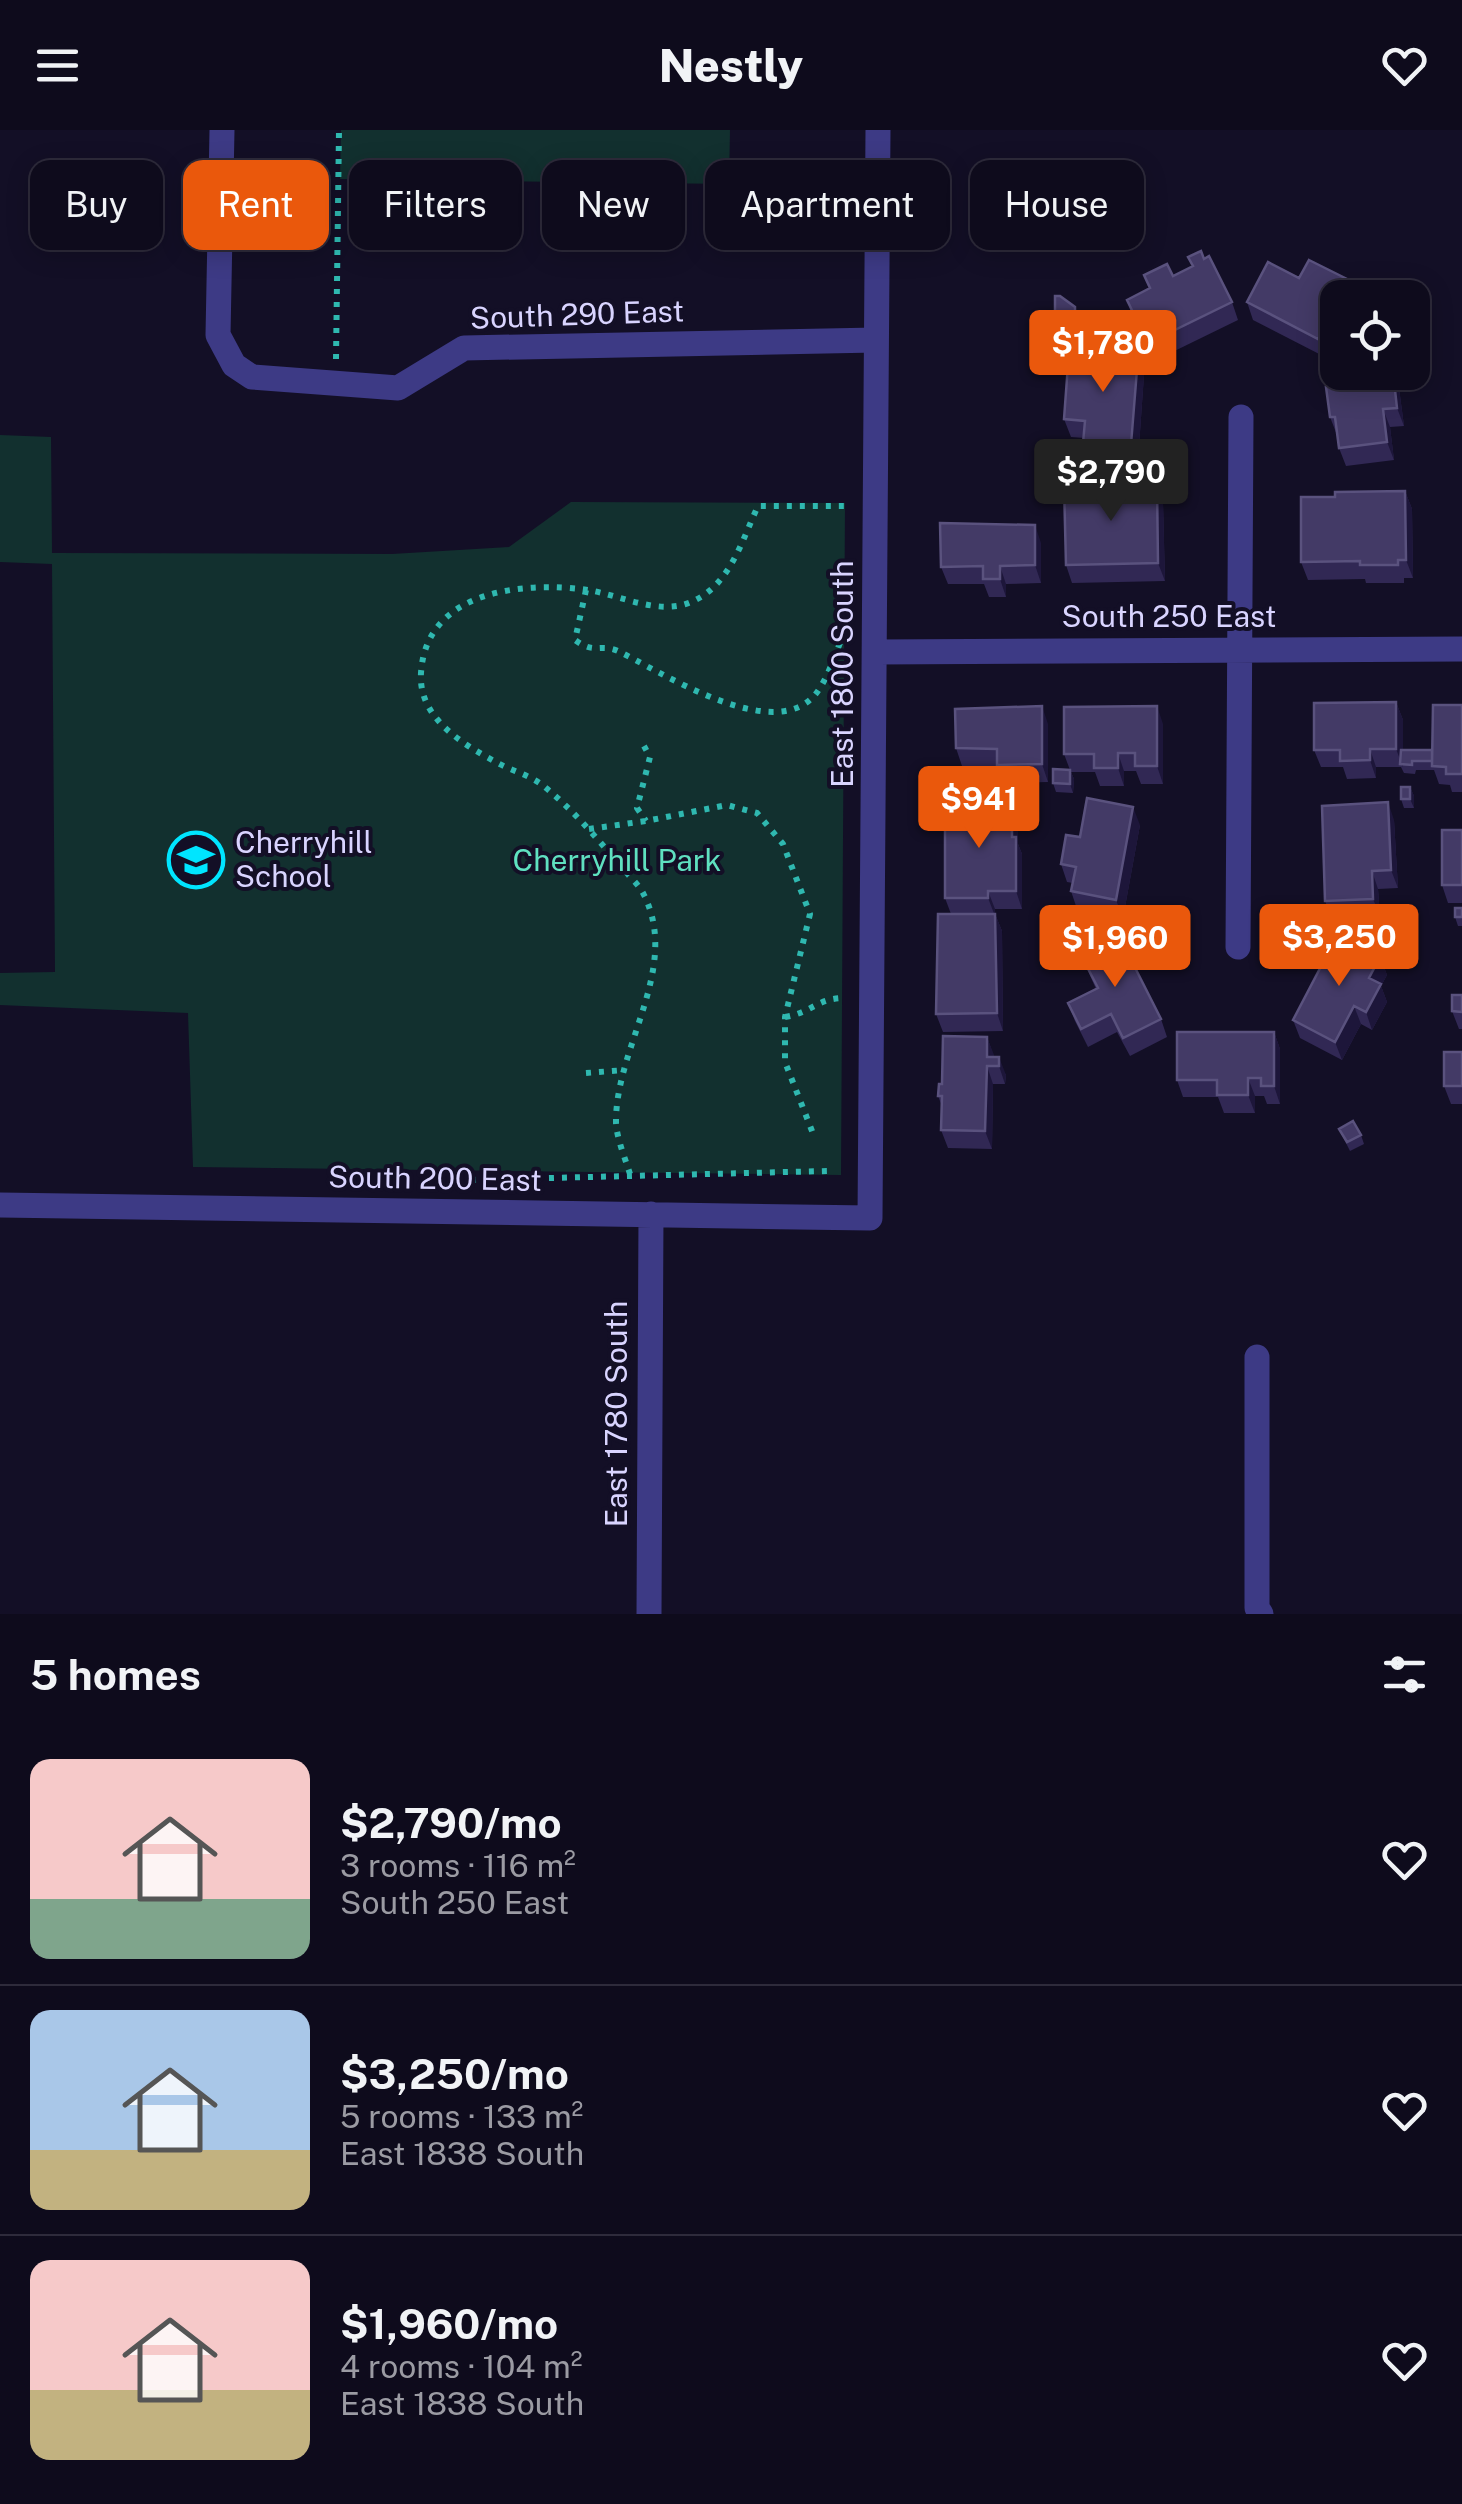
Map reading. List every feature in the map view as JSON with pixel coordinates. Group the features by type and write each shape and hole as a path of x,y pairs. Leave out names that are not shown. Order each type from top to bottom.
{"street":[{"name":"South 290 East","path":"222,130 218,335 234,365 252,376 387,390 411,382 464,348 876,340"},
{"name":"East 1800 South","path":"870,1218 878,130"},
{"path":"1238,947 1241,417"},
{"name":"South 250 East","path":"876,652 1462,649"},
{"name":"South 200 East","path":"0,1205 870,1218"},
{"name":"East 1780 South","path":"649,1614 651,1214"},
{"path":"1257,1357 1257,1608 1261,1614"}],"path":[{"path":"336,368 339,130"},
{"path":"630,1174 616,1125 624,1070 653,969 656,938 644,894 589,829 539,782 494,762 435,719 420,679 423,654 446,617 472,600 508,588 586,590 653,606 690,603 725,577 758,506 851,506"},
{"path":"586,590 575,640 588,649 612,648 718,702 785,713 812,699 844,631 850,627"},
{"path":"644,746 650,756 637,808 646,822"},
{"path":"589,829 727,805 757,812 783,844 810,914 785,1017 785,1062 814,1136"},
{"path":"785,1017 806,1014 825,998 846,998"},
{"path":"586,1073 624,1070"},
{"path":"471,1180 827,1171"}],"green space":[{"path":"341,130 730,130 729,160 705,160 705,184 685,183 685,160 542,160 542,182 522,181 522,160 349,160 349,179 340,179"},
{"name":"Cherryhill Park","path":"0,435 51,437 52,553 392,554 509,547 571,502 845,503 841,1175 193,1167 188,1013 0,1005 0,973 55,972 52,564 0,562"}],"building":[{"path":"1201,251 1204,259 1209,256 1232,302 1148,343 1127,300 1150,288 1144,275 1167,264 1173,276 1193,266 1188,257"},
{"path":"1309,260 1349,280 1320,280 1318,339 1247,302 1268,262 1299,278"},
{"path":"1055,296 1075,307 1075,320 1063,320 1062,339 1055,339"},
{"path":"1097,325 1132,343 1131,357 1138,357 1130,457 1082,454 1085,421 1064,419 1069,351 1095,353"},
{"path":"1326,390 1395,390 1397,408 1383,409 1387,442 1339,448 1335,417 1330,417"},
{"path":"1157,484 1158,563 1066,565 1064,485"},
{"path":"1405,491 1406,560 1398,560 1398,565 1301,562 1301,497 1335,497 1335,492"},
{"path":"940,523 1035,525 1035,565 1000,566 1000,579 983,579 983,566 941,567"},
{"path":"1396,702 1396,749 1370,749 1370,760 1340,761 1340,750 1314,750 1314,703"},
{"path":"1433,705 1462,705 1462,774 1446,774 1446,767 1432,766"},
{"path":"1042,706 1042,764 997,765 997,749 956,748 955,709"},
{"path":"1157,706 1157,766 1135,766 1135,753 1118,753 1118,768 1094,768 1094,754 1064,754 1064,707"},
{"path":"1401,750 1432,750 1432,761 1400,764"},
{"path":"1053,769 1070,770 1070,784 1053,783"},
{"path":"1401,787 1410,787 1410,799 1401,799"},
{"path":"1087,798 1133,807 1116,900 1071,891 1076,867 1061,864 1066,835 1080,837"},
{"path":"1388,802 1391,870 1372,871 1373,899 1325,901 1322,806"},
{"path":"945,805 1012,805 1016,891 988,891 988,898 945,898"},
{"path":"1442,830 1462,830 1462,885 1442,885"},
{"path":"1455,908 1462,908 1462,917 1455,917"},
{"path":"938,914 995,914 997,1013 936,1014"},
{"path":"1402,919 1403,950 1368,950 1356,944 1356,920"},
{"path":"1118,934 1161,1019 1123,1038 1111,1014 1081,1029 1068,1003 1098,988 1080,953"},
{"path":"1338,934 1380,957 1369,978 1381,984 1366,1012 1354,1006 1335,1042 1293,1020"},
{"path":"1452,995 1462,995 1462,1012 1452,1011"},
{"path":"1177,1032 1274,1032 1274,1086 1261,1086 1261,1078 1248,1078 1248,1095 1217,1095 1217,1080 1177,1080"},
{"path":"943,1036 987,1037 987,1057 999,1057 999,1066 987,1066 985,1131 941,1130 942,1096 938,1096"},
{"path":"1444,1052 1462,1052 1462,1086 1444,1086"},
{"path":"1353,1121 1361,1135 1347,1142 1339,1129"}],"place":[{"name":"Cherryhill School","path":"196,860"}]}
